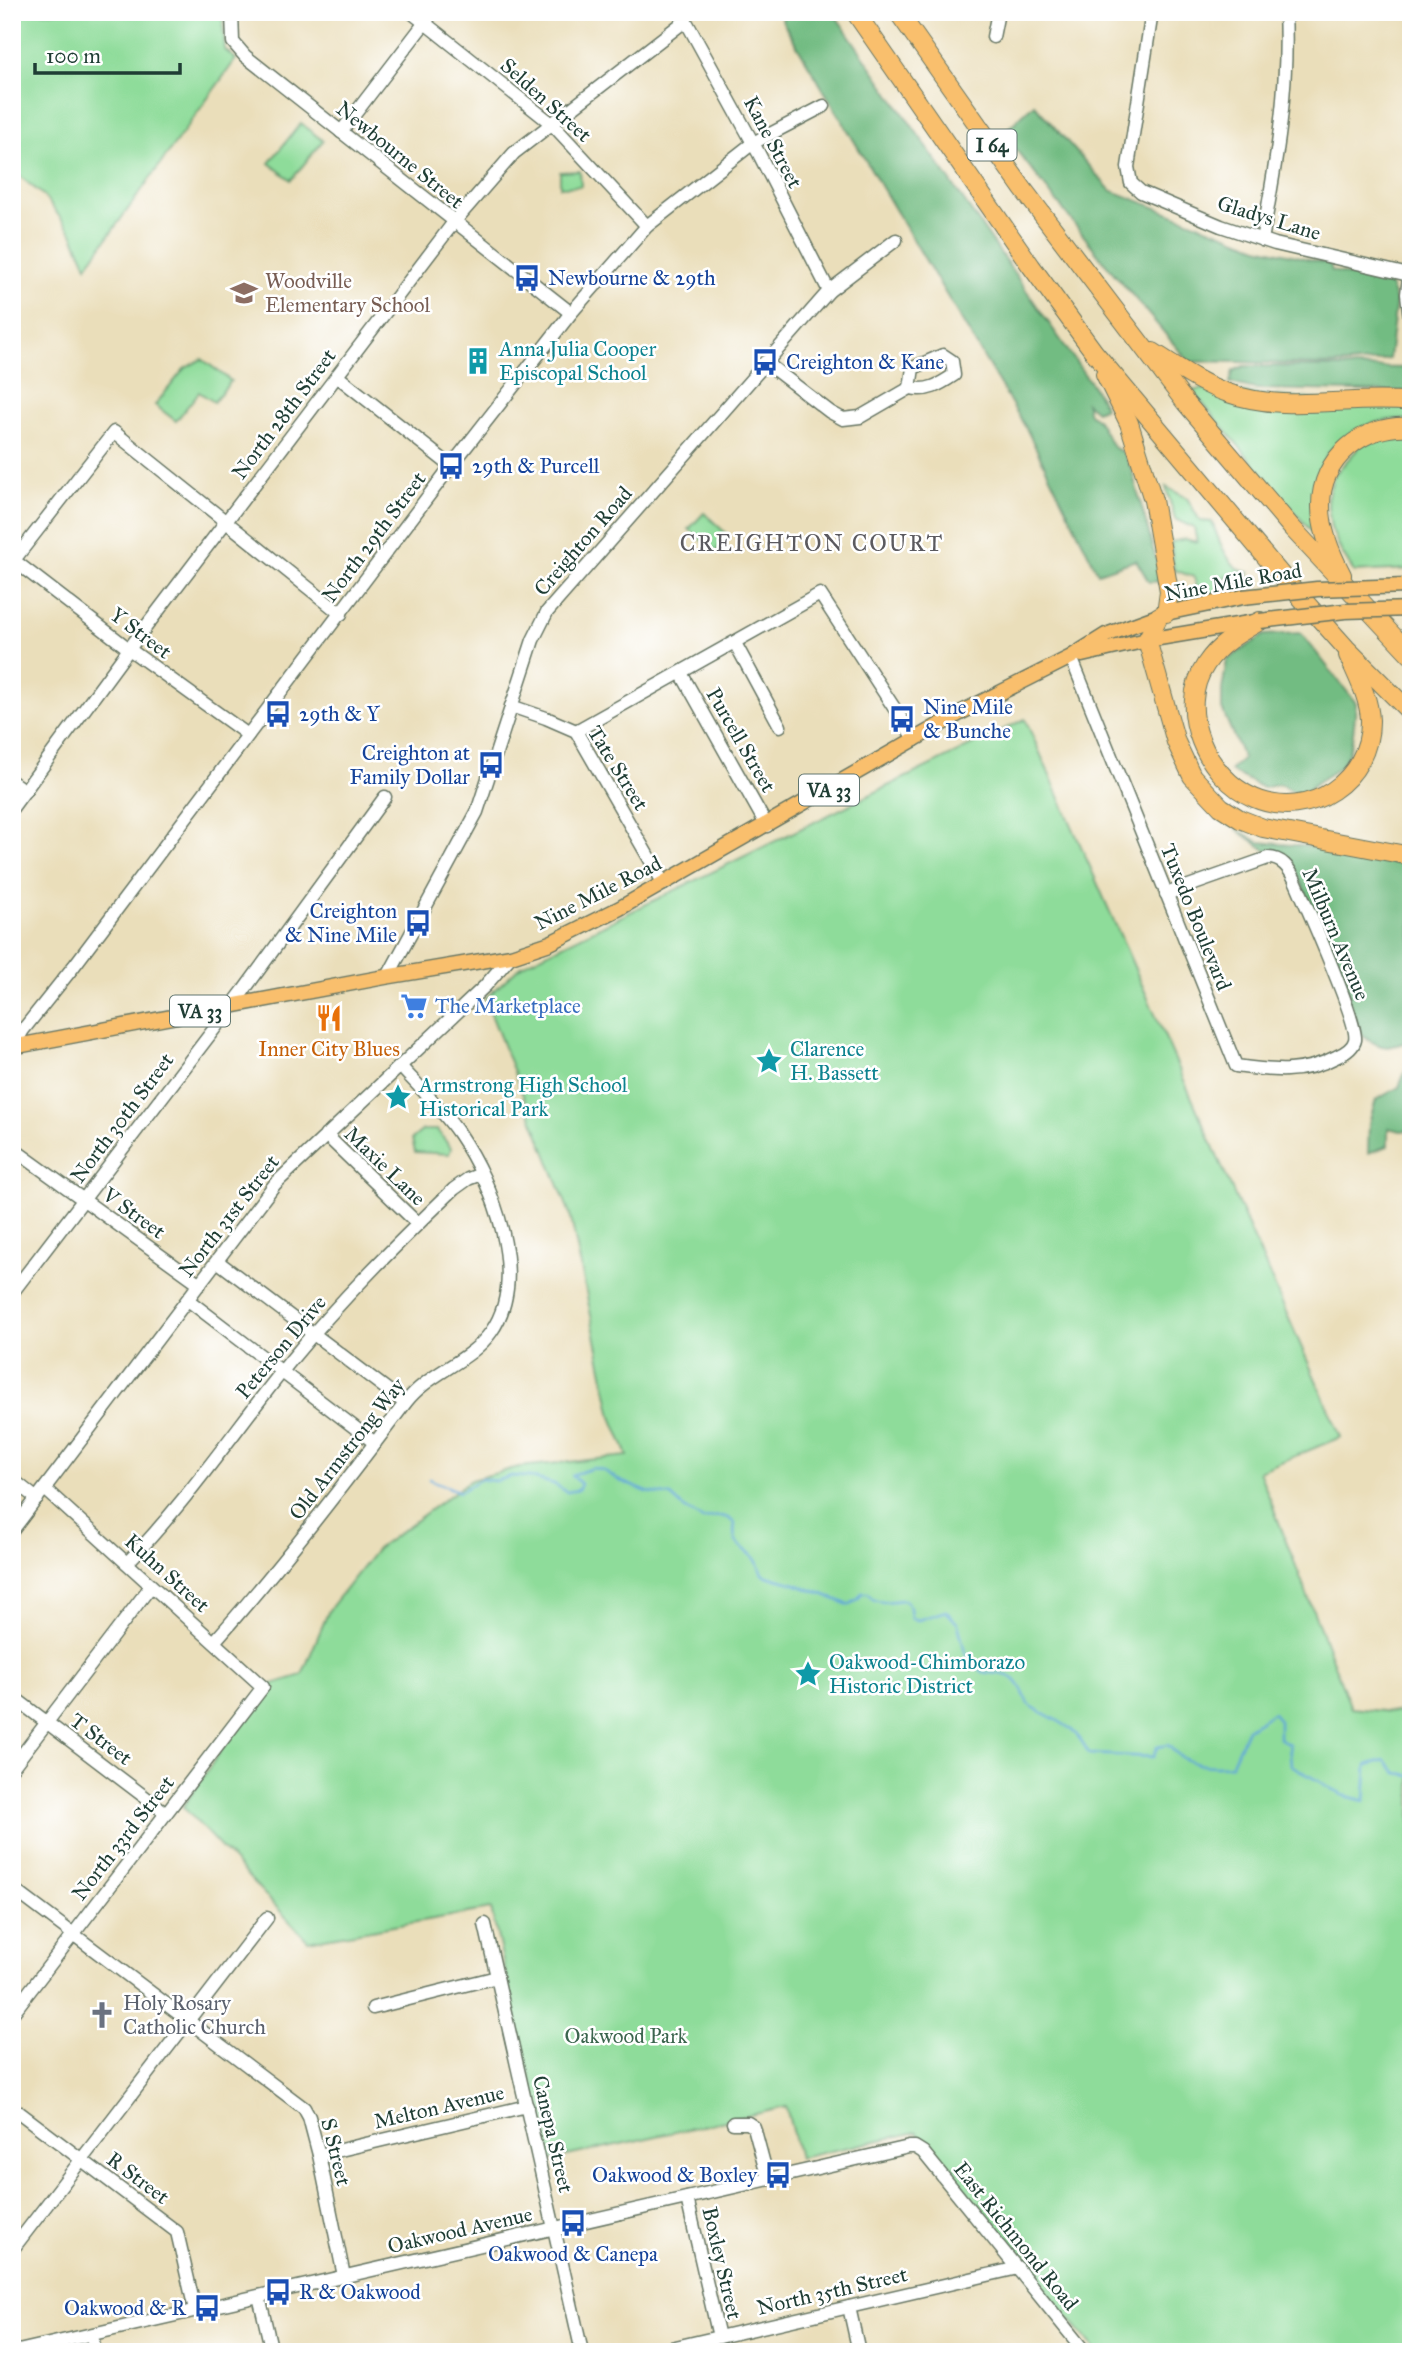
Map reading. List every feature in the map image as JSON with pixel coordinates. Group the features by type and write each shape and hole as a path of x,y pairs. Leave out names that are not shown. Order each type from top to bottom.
{"highway":[{"name":"I 64","path":"855,12 1094,352 1252,541 1346,648 1411,713"},
{"name":"I 64","path":"898,12 1023,189 1185,402 1260,492 1411,655"},
{"path":"1144,345 1212,387 1245,398 1271,402 1411,401"},
{"path":"1094,352 1129,423 1153,500 1170,591 1163,614 1147,640 1176,742 1192,776 1221,807 1240,819 1263,828 1411,856"},
{"path":"1348,587 1332,554 1322,518 1321,497 1328,472 1344,450 1359,438 1393,427 1411,427"},
{"path":"1260,621 1222,645 1205,665 1197,681 1193,711 1199,736 1213,762 1238,789 1264,802 1281,805 1313,802 1341,786 1359,764 1367,744 1370,716 1365,694 1346,648"}],"main road":[{"name":"Nine Mile Road","path":"13,1048 532,950 588,926 1003,690 1071,657 1106,635 1163,614 1243,597 1317,589 1409,586"},
{"name":"Nine Mile Road","path":"1071,657 1147,640 1260,621 1345,611 1411,609"}],"street":[{"name":"Newbourne Street","path":"232,12 233,41 237,48 570,313"},
{"name":"Selden Street","path":"411,12 552,124 647,226"},
{"path":"341,132 433,12"},
{"path":"993,37 998,12"},
{"name":"Gladys Lane","path":"1153,12 1128,167 1134,187 1153,198 1262,240 1410,268"},
{"path":"1262,240 1284,99 1285,12"},
{"name":"North 28th Street","path":"12,808 129,649 454,222 514,153 683,17"},
{"name":"Kane Street","path":"683,17 829,291"},
{"name":"North 29th Street","path":"13,1048 23,1030 570,313 647,226 752,143 824,106"},
{"name":"Creighton Road","path":"388,976 477,812 533,640 547,612 829,291 897,240"},
{"path":"1410,268 1407,310 1411,326"},
{"path":"765,362 843,419 860,417 910,388"},
{"path":"337,376 451,466"},
{"path":"13,559 114,432 341,614"},
{"name":"Y Street","path":"13,559 129,649 248,735"},
{"path":"576,731 820,594 915,740"},
{"path":"730,646 780,726"},
{"name":"Tuxedo Boulevard","path":"1071,657 1237,1066 1281,1072 1308,1069 1343,1054 1354,1044 1356,1036"},
{"name":"Purcell Street","path":"681,673 767,826"},
{"name":"Tate Street","path":"511,706 576,731 664,884"},
{"path":"12,782 25,792"},
{"name":"North 30th Street","path":"12,1293 233,1005 386,797"},
{"name":"Milburn Avenue","path":"1166,894 1270,858 1275,858 1286,866 1295,880 1347,1005 1356,1036"},
{"name":"North 31st Street","path":"12,1531 275,1184 485,986 510,956"},
{"name":"Old Armstrong Way","path":"214,1642 277,1570 416,1390 486,1339 506,1300 508,1272 502,1232 475,1160 451,1124 400,1066"},
{"name":"Maxie Lane","path":"326,1135 418,1224"},
{"name":"V Street","path":"12,1148 200,1283"},
{"name":"Peterson Drive","path":"127,1563 203,1478 313,1334 458,1185 481,1174"},
{"path":"217,1261 405,1404"},
{"path":"188,1300 375,1443"},
{"name":"Kuhn Street","path":"12,1479 41,1494 127,1563 263,1686"},
{"path":"12,1768 151,1586"},
{"name":"North 33rd Street","path":"12,2014 263,1686"},
{"name":"T Street","path":"12,1696 166,1813"},
{"name":"S Street","path":"12,1888 304,2108 319,2155 344,2276"},
{"path":"12,2250 267,1918"},
{"name":"Canepa Street","path":"485,1924 582,2352"},
{"path":"373,2008 497,1977"},
{"name":"R Street","path":"12,2106 177,2232 195,2310"},
{"name":"Melton Avenue","path":"319,2155 527,2106"},
{"path":"733,2123 748,2123 754,2127 768,2179"},
{"name":"Oakwood Avenue","path":"14,2352 915,2147"},
{"name":"East Richmond Road","path":"915,2147 1085,2352"},
{"name":"Boxley Street","path":"687,2198 719,2337"},
{"name":"North 35th Street","path":"654,2352 1018,2268"},
{"path":"260,2296 272,2352"},
{"path":"849,2307 859,2352"},
{"path":"92,2334 96,2352"}],"green space":[{"path":"12,12 222,12 225,50 236,59 87,266 72,233 43,195 12,170"},
{"path":"780,12 833,12 1096,391 1105,407 1096,411 1086,403 1089,414 1098,420 1113,447 1124,453 1131,468 1162,581 1149,582 1136,560 1098,573 1026,428 783,22"},
{"path":"1034,104 1110,190 1258,247 1330,264 1332,271 1390,285 1396,301 1389,359 1314,365 1189,362 1106,264 1003,133"},
{"path":"301,123 323,141 291,180 269,163"},
{"path":"580,171 581,186 560,187 560,172"},
{"path":"202,359 231,381 214,402 199,392 176,421 155,405 184,369"},
{"path":"1244,366 1411,368 1411,392 1255,389 1230,383 1233,371"},
{"path":"1202,389 1411,408 1411,421 1389,420 1368,425 1337,443 1327,455 1316,485 1316,537 1192,391"},
{"path":"1389,434 1411,434 1411,569 1354,572 1331,528 1327,499 1334,475 1363,443"},
{"path":"1166,487 1187,498 1200,521 1212,522 1230,560 1242,571 1249,572 1248,582 1234,585 1226,576 1218,593 1205,596 1197,588 1194,577 1174,570 1171,542 1185,539 1197,542 1194,528 1175,519"},
{"path":"704,513 729,536 715,552 689,529"},
{"path":"1301,633 1356,703 1350,749 1342,764 1314,784 1302,797 1280,784 1263,788 1230,771 1243,758 1222,709 1227,660 1264,635"},
{"name":"Oakwood Park","path":"1025,719 1341,1437 1259,1471 1351,1708 1411,1714 1411,2352 1097,2352 930,2153 917,2132 799,2158 786,2107 549,2160 491,1909 308,1941 183,1807 263,1687 302,1675 329,1610 377,1549 471,1480 519,1467 628,1456 612,1417 570,1214 485,999 528,962"},
{"path":"1236,829 1259,842 1325,848 1411,866 1411,1040 1386,1047 1363,1036 1297,872"},
{"path":"1411,1058 1411,1130 1388,1128 1388,1146 1368,1153 1369,1123 1376,1100 1399,1087"},
{"path":"423,1130 437,1130 451,1148 449,1154 415,1152 412,1139"}],"waterway":[{"path":"429,1479 460,1492 481,1479 495,1481 512,1476 529,1477 554,1484 567,1492 578,1490 581,1484 572,1475 593,1468 603,1470 620,1481 647,1492 671,1496 684,1508 703,1519 720,1516 728,1518 735,1524 737,1543 753,1557 762,1574 849,1605 862,1593 868,1593 875,1600 884,1602 905,1600 910,1608 911,1618 918,1620 946,1611 958,1624 965,1652 982,1672 1001,1674 1016,1681 1028,1704 1070,1729 1089,1754 1153,1757 1157,1747 1168,1745 1181,1757 1196,1764 1231,1765 1247,1729 1273,1713 1279,1720 1279,1738 1289,1744 1291,1765 1342,1795 1365,1801 1367,1765 1385,1760 1397,1773 1411,1775"}],"place":[{"name":"Newbourne & 29th","path":"527,278"},
{"name":"Woodville Elementary School","path":"244,293"},
{"name":"Anna Julia Cooper Episcopal School","path":"478,361"},
{"name":"Creighton & Kane","path":"765,362"},
{"name":"29th & Purcell","path":"451,466"},
{"name":"29th & Y","path":"278,714"},
{"name":"Nine Mile & Bunche","path":"902,719"},
{"name":"Creighton at Family Dollar","path":"491,765"},
{"name":"Creighton & Nine Mile","path":"418,923"},
{"name":"The Marketplace","path":"414,1006"},
{"name":"Inner City Blues","path":"329,1018"},
{"name":"Clarence H. Bassett","path":"769,1061"},
{"name":"Armstrong High School Historical Park","path":"398,1097"},
{"name":"Oakwood-Chimborazo Historic District","path":"808,1674"},
{"name":"Holy Rosary Catholic Church","path":"102,2015"},
{"name":"Oakwood & Boxley","path":"778,2175"},
{"name":"Oakwood & Canepa","path":"573,2223"},
{"name":"R & Oakwood","path":"278,2292"},
{"name":"Oakwood & R","path":"207,2308"}],"district":[{"name":"CREIGHTON COURT","path":"812,543"}]}
